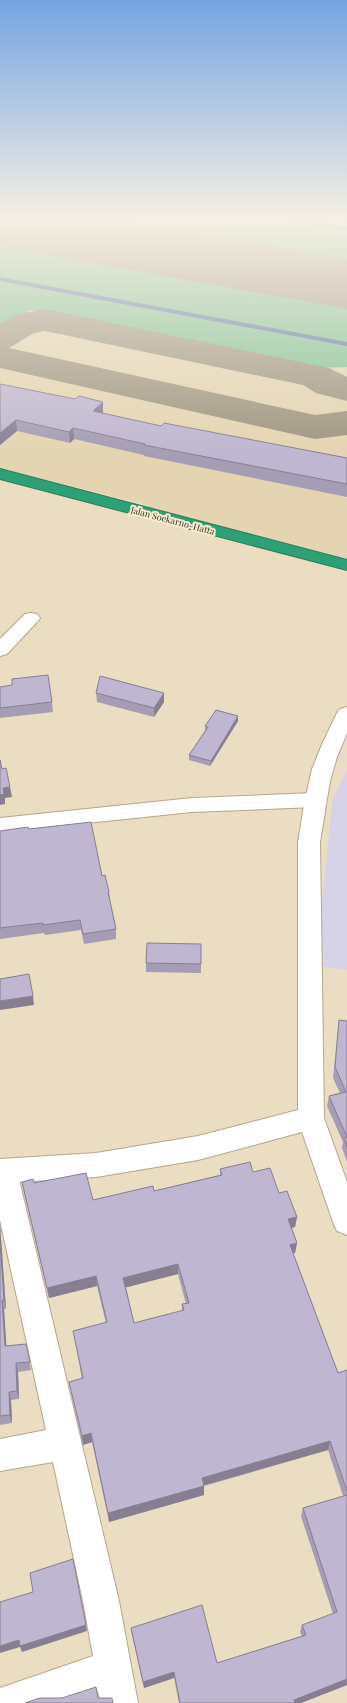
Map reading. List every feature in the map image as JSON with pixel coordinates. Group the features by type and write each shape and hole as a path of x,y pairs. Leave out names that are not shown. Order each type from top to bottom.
{"highway":[{"name":"Jalan Soekarno-Hatta","path":"0,474 347,566"},
{"name":"Jalan Soekarno-Hatta","path":"0,489 347,578"}],"street":[{"path":"0,650 30,618"},
{"path":"347,713 330,746 314,800 309,842 311,1118 347,1222"},
{"path":"0,825 192,805 314,800"},
{"path":"118,1703 101,1601 1,1171 96,1165 198,1148 311,1118"},
{"path":"0,1455 65,1443"},
{"path":"8,1703 113,1668"}],"shaded area":[{"path":"0,297 347,297 347,561 155,513 144,504 0,468"},
{"path":"347,769 347,970 316,965 332,801"}],"green space":[{"path":"0,297 301,297 347,306 347,367 315,368 30,310 0,331"}],"building":[{"path":"0,384 75,399 79,396 103,402 93,411 161,426 164,423 347,458 347,484 144,445 145,444 73,428 69,432 16,420 0,433"},
{"path":"48,675 52,702 0,708 0,687 12,685 12,679"},
{"path":"100,676 164,693 154,708 96,693"},
{"path":"216,710 238,716 211,761 189,755 208,727 205,726"},
{"path":"0,760 2,769 6,768 10,787 3,788 4,794 0,795"},
{"path":"91,822 102,876 105,875 109,892 116,929 83,934 80,920 43,925 43,923 0,928 0,831 28,827 29,829"},
{"path":"147,943 201,944 201,964 146,963"},
{"path":"29,974 33,996 0,1001 0,979"},
{"path":"339,1020 347,1021 347,1137 329,1096 346,1092 335,1067"},
{"path":"347,1137 347,1147 344,1138"},
{"path":"250,1162 253,1172 270,1168 279,1193 287,1191 297,1217 288,1219 297,1243 290,1245 338,1373 347,1370 347,1491 330,1441 202,1478 204,1486 108,1513 91,1433 82,1436 69,1382 83,1378 73,1331 107,1322 96,1276 47,1288 22,1182 33,1179 34,1183 86,1173 93,1200 153,1186 154,1191 222,1175 220,1169","holes":["178,1264 189,1303 182,1304 184,1310 134,1323 123,1278"]},
{"path":"0,1241 5,1346 26,1344 30,1362 16,1363 17,1391 9,1392 10,1415 0,1416"},
{"path":"347,1495 347,1679 294,1700 295,1703 180,1703 174,1672 143,1682 131,1628 202,1605 217,1663 306,1635 302,1625 337,1612 303,1508"},
{"path":"73,1559 86,1625 20,1646 19,1640 0,1646 0,1602 33,1592 30,1573"},
{"path":"96,1687 98,1698 112,1698 113,1703 25,1703 40,1698 62,1698"}],"waterway":[{"path":"99,297 347,344"}],"taxiway":[{"path":"0,339 16,328 32,322 45,320 315,376 330,385 347,389"},
{"path":"0,357 315,427 347,423"}]}
